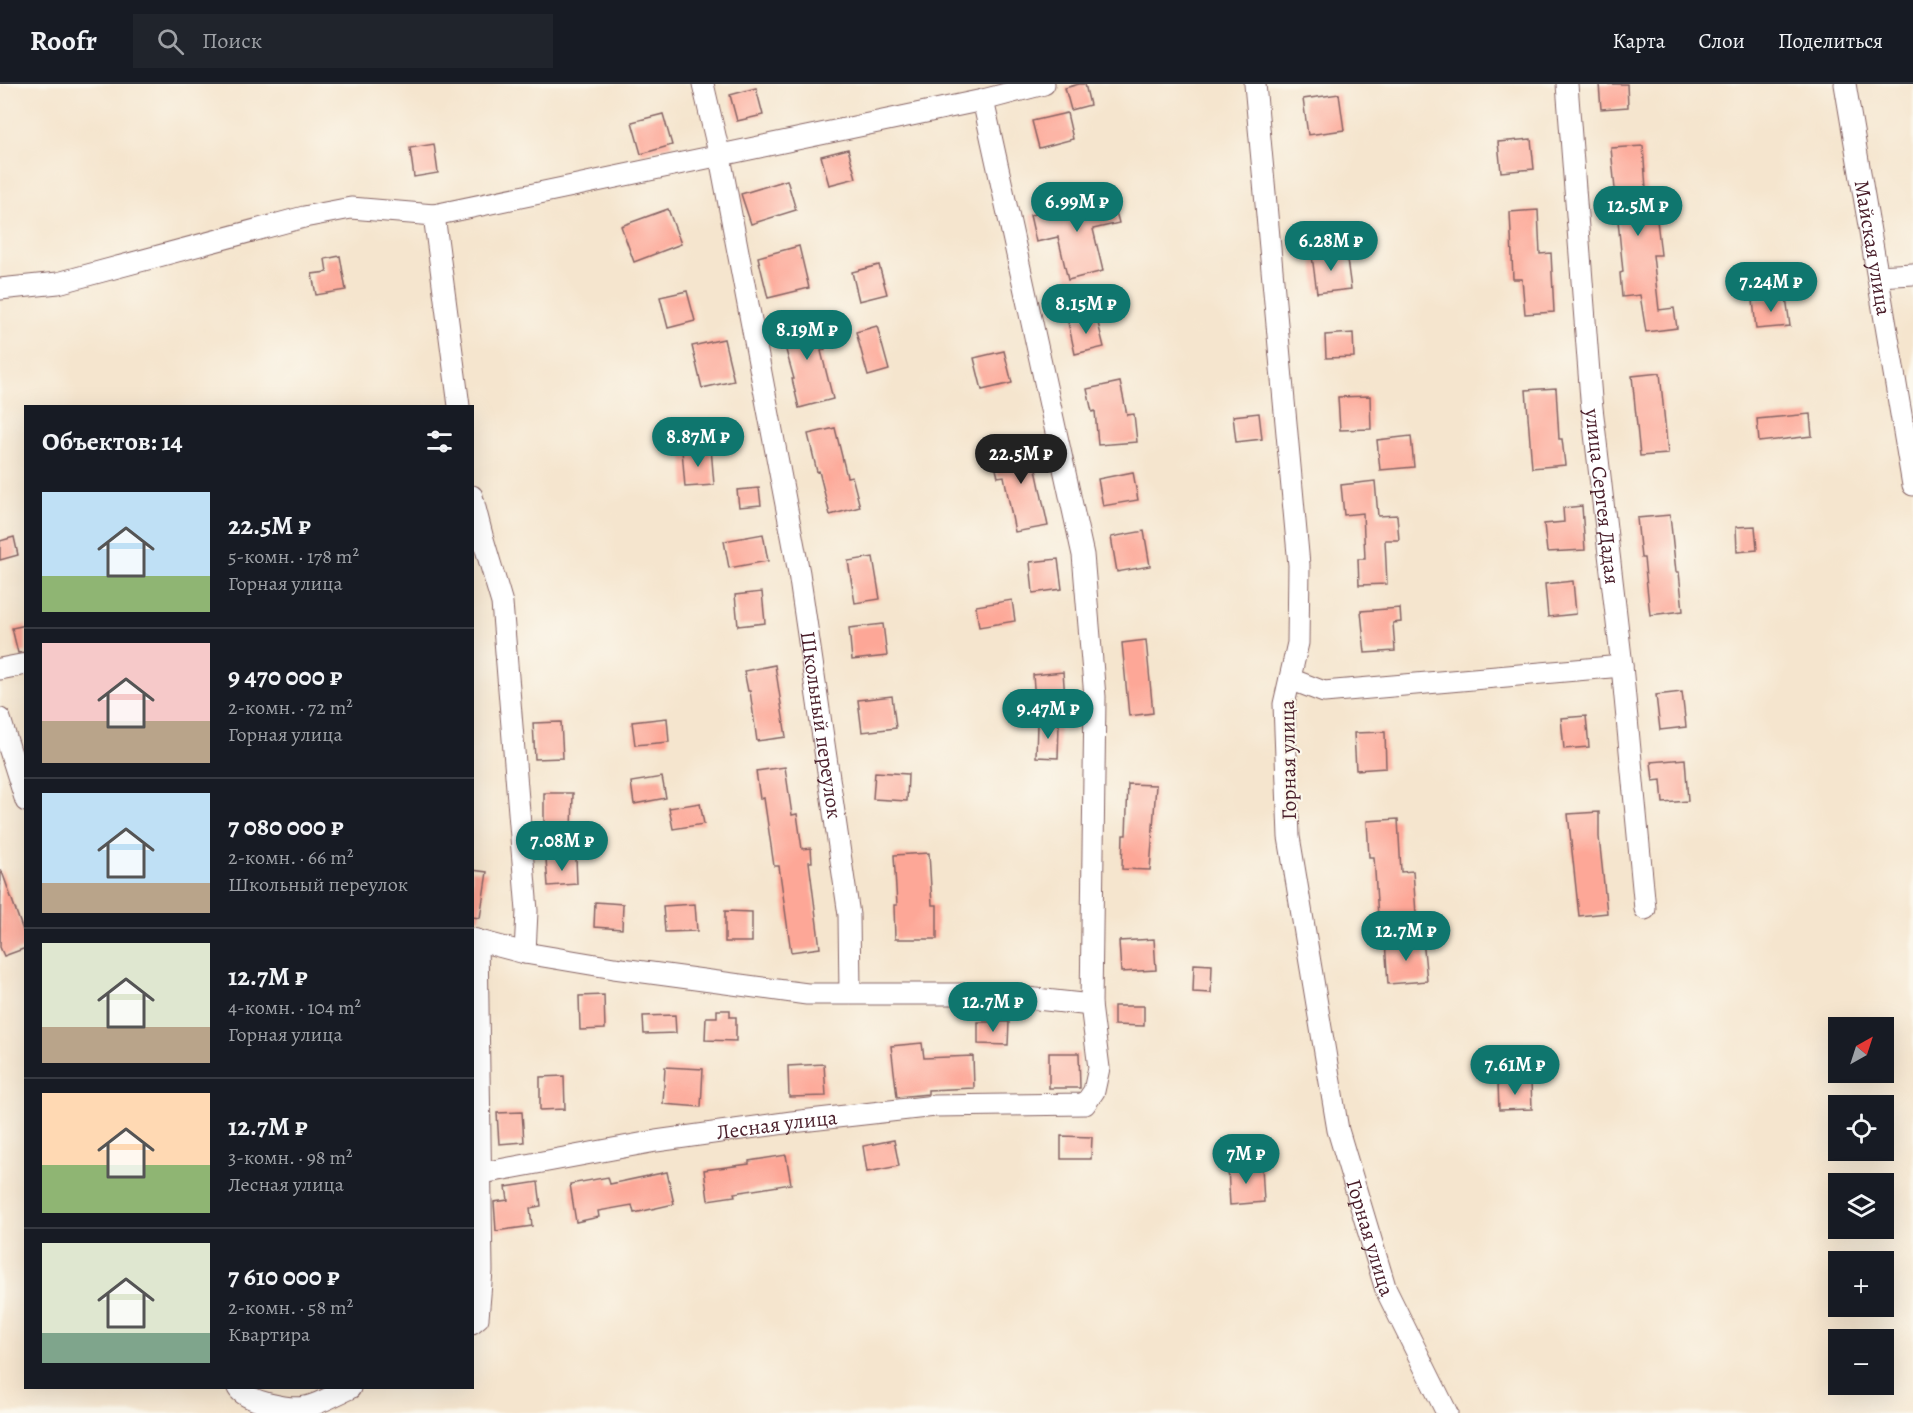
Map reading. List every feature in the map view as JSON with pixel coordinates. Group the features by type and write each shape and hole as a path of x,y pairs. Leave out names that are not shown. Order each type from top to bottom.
{"street":[{"name":"Школьный переулок","path":"703,84 720,157 800,573 849,915 850,993"},
{"path":"0,289 58,283 304,217 351,208 434,215 720,157 983,100 1044,84"},
{"name":"Горная улица","path":"1255,84 1299,565 1298,643 1284,704 1289,837 1338,1130 1386,1290 1447,1413"},
{"name":"улица Сергея Дадая","path":"1567,84 1591,399 1622,666 1645,909"},
{"name":"Майская улица","path":"1845,84 1913,485"},
{"path":"474,1321 478,1318 482,1271 477,1174 475,939 525,952 614,968 807,994 991,994 1091,1005 1095,697 1083,555 983,100"},
{"path":"434,215 459,405"},
{"path":"1878,276 1913,273"},
{"path":"474,504 502,603 527,911 525,952"},
{"path":"0,669 24,664"},
{"path":"1290,679 1323,692 1622,666"},
{"path":"0,719 24,795"},
{"name":"Лесная улица","path":"477,1174 656,1141 792,1122 935,1106 1085,1104 1094,1091 1099,1068 1091,1005"},
{"path":"239,1389 264,1404 306,1407 348,1389"}],"building":[{"path":"1085,84 1090,105 1071,110 1065,88"},
{"path":"1599,84 1627,84 1628,107 1601,109"},
{"path":"756,88 763,115 737,121 730,95"},
{"path":"1339,94 1344,130 1308,135 1303,99"},
{"path":"1067,113 1073,139 1039,148 1032,121"},
{"path":"663,114 672,145 641,154 632,122"},
{"path":"1531,139 1534,169 1501,172 1498,142"},
{"path":"434,144 438,173 414,177 410,148"},
{"path":"1643,146 1647,204 1655,203 1661,255 1653,255 1659,310 1674,308 1677,328 1646,332 1640,295 1622,297 1620,273 1623,272 1611,148"},
{"path":"848,149 856,178 829,185 821,156"},
{"path":"787,180 796,210 751,224 741,194"},
{"path":"1112,197 1119,223 1093,229 1103,271 1068,280 1058,237 1036,242 1030,215"},
{"path":"668,209 681,244 634,262 621,226"},
{"path":"1538,210 1540,254 1551,253 1554,312 1525,314 1522,279 1513,279 1510,212"},
{"path":"799,246 809,288 768,298 758,257"},
{"path":"1346,252 1351,289 1317,293 1312,256"},
{"path":"340,256 346,290 316,295 312,274 327,272 325,259"},
{"path":"879,265 887,294 859,301 852,272"},
{"path":"687,291 695,321 668,328 660,297"},
{"path":"1786,297 1790,326 1756,329 1753,300"},
{"path":"816,315 825,349 821,351 833,399 799,408 792,379 794,379 779,325"},
{"path":"1096,315 1104,347 1075,354 1068,322"},
{"path":"877,326 889,370 868,376 856,332"},
{"path":"1353,333 1354,357 1326,358 1325,335"},
{"path":"724,339 734,381 702,388 692,346"},
{"path":"1004,351 1012,383 982,390 974,358"},
{"path":"1660,373 1668,454 1640,456 1632,376"},
{"path":"1120,382 1127,415 1134,414 1137,442 1098,445 1095,411 1092,412 1087,389"},
{"path":"1556,388 1559,439 1562,439 1565,465 1532,468 1526,390"},
{"path":"1370,396 1371,429 1340,430 1338,397"},
{"path":"1259,413 1262,439 1236,442 1233,416"},
{"path":"1810,414 1812,436 1759,442 1757,419"},
{"path":"835,428 847,477 852,476 860,507 830,515 808,434"},
{"path":"1411,436 1414,467 1380,470 1377,440"},
{"path":"1030,441 1048,526 1015,532 1004,476 998,477 991,450"},
{"path":"711,448 714,485 685,487 682,450"},
{"path":"1133,472 1138,500 1103,506 1098,479"},
{"path":"1375,481 1378,516 1397,515 1399,540 1385,540 1387,584 1359,585 1358,559 1365,559 1363,513 1344,515 1341,485"},
{"path":"759,488 761,505 739,507 737,490"},
{"path":"1582,506 1585,550 1547,552 1544,524 1564,522 1563,508"},
{"path":"1670,515 1683,611 1650,615 1637,518"},
{"path":"1755,526 1757,550 1737,552 1736,527"},
{"path":"1144,531 1150,566 1117,572 1111,537"},
{"path":"763,534 768,561 729,568 724,541"},
{"path":"14,537 18,555 0,560 0,541"},
{"path":"873,557 880,599 855,603 848,561"},
{"path":"1058,559 1062,589 1033,593 1030,562"},
{"path":"1573,581 1576,614 1548,617 1545,584"},
{"path":"762,592 765,623 738,626 735,595"},
{"path":"1012,600 1015,621 979,627 976,606"},
{"path":"1400,608 1401,622 1393,623 1395,651 1365,653 1361,611"},
{"path":"883,624 887,656 852,660 849,628"},
{"path":"24,625 24,652 18,653 12,628"},
{"path":"1146,640 1153,713 1129,716 1122,643"},
{"path":"775,665 786,737 757,741 750,691 748,691 744,671"},
{"path":"1063,672 1065,698 1035,701 1033,675"},
{"path":"1682,692 1686,727 1660,730 1656,695"},
{"path":"892,696 896,728 862,732 858,700"},
{"path":"1586,716 1589,747 1564,749 1561,718"},
{"path":"667,718 669,742 635,745 632,722"},
{"path":"561,722 563,758 535,759 533,723"},
{"path":"1037,723 1059,724 1058,758 1036,757"},
{"path":"1385,732 1386,768 1356,770 1354,733"},
{"path":"1685,759 1688,801 1663,803 1661,780 1653,781 1651,762"},
{"path":"785,767 792,815 797,814 802,849 811,848 812,862 809,862 820,948 791,952 779,866 774,866 764,798 760,799 756,771"},
{"path":"875,772 908,774 907,801 873,799"},
{"path":"662,777 666,798 634,804 631,782"},
{"path":"1128,784 1156,785 1150,870 1122,869"},
{"path":"544,793 573,793 572,833 544,832"},
{"path":"700,803 704,824 673,829 669,808"},
{"path":"1599,812 1599,837 1607,913 1579,916 1568,814"},
{"path":"1398,819 1401,872 1413,871 1416,914 1378,917 1374,857 1369,857 1367,821"},
{"path":"929,853 932,905 937,905 937,939 895,939 894,905 897,905 894,855"},
{"path":"576,858 577,884 548,886 546,859"},
{"path":"1,869 24,933 24,949 4,956 0,947"},
{"path":"474,870 487,872 480,918 474,917"},
{"path":"595,902 623,904 622,929 594,927"},
{"path":"695,904 697,931 665,932 663,906"},
{"path":"725,911 752,912 752,942 725,942"},
{"path":"1154,939 1156,970 1121,972 1119,941"},
{"path":"1423,939 1427,981 1388,984 1385,942"},
{"path":"1194,964 1212,965 1211,993 1193,992"},
{"path":"604,995 605,1029 580,1030 579,996"},
{"path":"1114,1006 1144,1006 1144,1026 1114,1025"},
{"path":"717,1010 730,1010 730,1017 736,1017 736,1041 705,1040 706,1017 717,1017"},
{"path":"675,1015 676,1033 644,1034 643,1016"},
{"path":"978,1022 1009,1022 1008,1045 978,1044"},
{"path":"922,1043 924,1058 973,1056 974,1088 928,1090 928,1094 897,1097 891,1046"},
{"path":"1049,1053 1079,1053 1080,1088 1049,1088"},
{"path":"824,1064 826,1096 789,1097 788,1066"},
{"path":"665,1067 703,1069 701,1107 663,1104"},
{"path":"564,1076 565,1109 540,1110 540,1077"},
{"path":"1531,1081 1532,1109 1499,1110 1498,1082"},
{"path":"522,1112 524,1142 499,1144 497,1113"},
{"path":"1061,1136 1092,1137 1091,1159 1061,1159"},
{"path":"894,1140 899,1166 867,1172 863,1146"},
{"path":"786,1155 791,1184 734,1193 735,1196 708,1200 704,1170 749,1164 749,1161"},
{"path":"1262,1166 1264,1202 1230,1205 1228,1168"},
{"path":"667,1172 674,1204 634,1213 632,1205 598,1211 599,1217 576,1222 570,1184 608,1177 610,1184"},
{"path":"538,1182 541,1206 530,1208 532,1226 496,1231 494,1202 508,1200 506,1187"}]}
